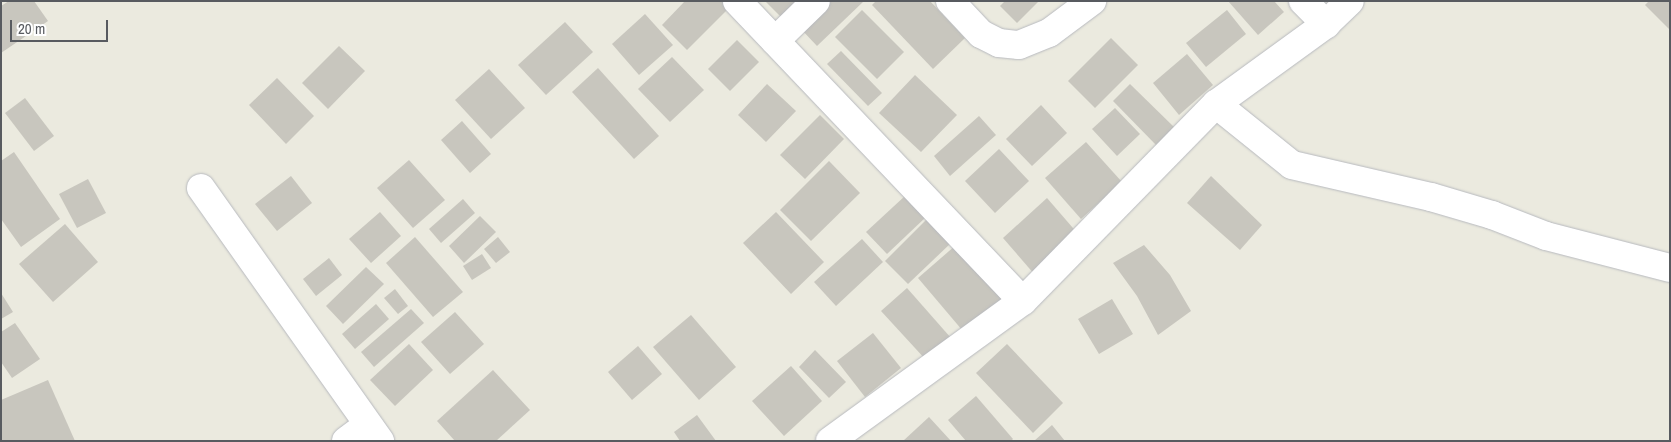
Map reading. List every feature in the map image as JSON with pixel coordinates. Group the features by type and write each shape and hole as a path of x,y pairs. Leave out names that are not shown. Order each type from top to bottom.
{"street":[{"path":"737,1 1022,302"},
{"path":"775,41 816,1"},
{"path":"950,1 981,34 999,43 1019,45 1049,33 1092,1"},
{"path":"1303,1 1326,24"},
{"path":"830,441 1022,302 1216,104 1326,24 1350,1"},
{"path":"1216,104 1292,165 1431,197 1492,215 1546,236 1670,268"},
{"path":"201,188 374,433 346,441"}],"building":[{"path":"9,1 34,1 48,21 1,53 1,6"},
{"path":"685,1 730,1 733,4 687,50 662,25"},
{"path":"765,1 801,1 783,19"},
{"path":"828,1 864,1 817,46 800,28"},
{"path":"876,1 930,1 965,38 933,69 872,5"},
{"path":"1005,1 1039,1 1017,23 1000,6"},
{"path":"1228,1 1274,1 1284,12 1258,35"},
{"path":"1649,1 1670,1 1670,30 1645,5"},
{"path":"862,10 904,52 877,79 835,37"},
{"path":"1227,10 1246,34 1206,67 1186,43"},
{"path":"645,14 673,45 639,75 612,44"},
{"path":"565,22 593,52 546,95 518,65"},
{"path":"1111,38 1138,65 1095,108 1068,81"},
{"path":"737,40 759,62 730,91 708,69"},
{"path":"339,46 365,71 328,109 302,83"},
{"path":"841,51 882,93 868,106 827,64"},
{"path":"1187,54 1213,85 1179,115 1153,83"},
{"path":"672,57 704,90 670,122 638,89"},
{"path":"598,68 659,136 634,159 572,92"},
{"path":"489,69 525,108 491,139 455,100"},
{"path":"915,75 957,115 921,152 879,113"},
{"path":"277,78 314,116 286,144 249,105"},
{"path":"767,84 796,111 766,142 738,115"},
{"path":"1130,84 1175,128 1157,146 1113,101"},
{"path":"25,98 54,136 34,151 5,113"},
{"path":"1041,105 1067,133 1032,166 1006,139"},
{"path":"1115,108 1140,134 1117,156 1092,129"},
{"path":"820,115 844,139 805,179 780,155"},
{"path":"979,116 996,135 950,176 934,156"},
{"path":"462,121 491,154 470,173 441,140"},
{"path":"1086,142 1122,182 1081,219 1045,178"},
{"path":"999,149 1029,181 995,213 965,181"},
{"path":"14,152 60,219 21,247 1,219 1,161"},
{"path":"409,160 445,200 413,228 377,188"},
{"path":"829,161 860,193 811,241 780,210"},
{"path":"291,176 312,203 277,231 255,204"},
{"path":"1211,176 1262,225 1240,250 1187,203"},
{"path":"88,179 106,213 77,228 59,194"},
{"path":"906,195 926,217 887,254 866,232"},
{"path":"1047,198 1079,235 1035,275 1003,238"},
{"path":"463,199 475,213 441,243 429,229"},
{"path":"380,212 401,236 371,263 349,239"},
{"path":"776,212 824,262 791,294 743,243"},
{"path":"480,216 496,232 464,263 449,246"},
{"path":"927,219 951,243 908,284 885,261"},
{"path":"65,224 98,262 53,302 19,264"},
{"path":"415,237 463,292 433,317 386,263"},
{"path":"498,237 510,252 496,263 484,249"},
{"path":"862,239 883,262 836,306 814,282"},
{"path":"956,245 1006,304 968,337 918,278"},
{"path":"1144,245 1170,275 1191,311 1158,335 1137,296 1113,263"},
{"path":"482,254 491,268 472,280 463,266"},
{"path":"329,258 342,275 316,296 303,279"},
{"path":"366,267 384,284 343,324 326,306"},
{"path":"907,288 951,338 926,360 881,311"},
{"path":"395,289 408,306 398,314 384,298"},
{"path":"1,293 13,312 1,319"},
{"path":"1112,299 1133,334 1099,354 1078,319"},
{"path":"376,304 389,319 355,349 342,334"},
{"path":"411,309 424,323 374,367 361,352"},
{"path":"455,312 484,344 450,374 421,342"},
{"path":"691,315 736,367 699,400 653,347"},
{"path":"15,323 40,359 12,378 1,362 1,332"},
{"path":"873,333 901,368 865,397 837,361"},
{"path":"409,344 433,370 395,406 370,380"},
{"path":"1007,344 1063,403 1033,433 976,373"},
{"path":"638,346 662,374 632,400 608,372"},
{"path":"815,350 846,382 829,398 799,367"},
{"path":"791,366 822,401 784,436 752,401"},
{"path":"493,370 530,410 496,441 455,441 437,421"},
{"path":"48,380 75,441 2,441 1,400"},
{"path":"976,396 1013,439 1011,441 966,441 948,420"},
{"path":"697,415 716,441 680,441 674,432"},
{"path":"929,417 951,441 903,441"},
{"path":"1052,425 1065,441 1034,441"}]}
